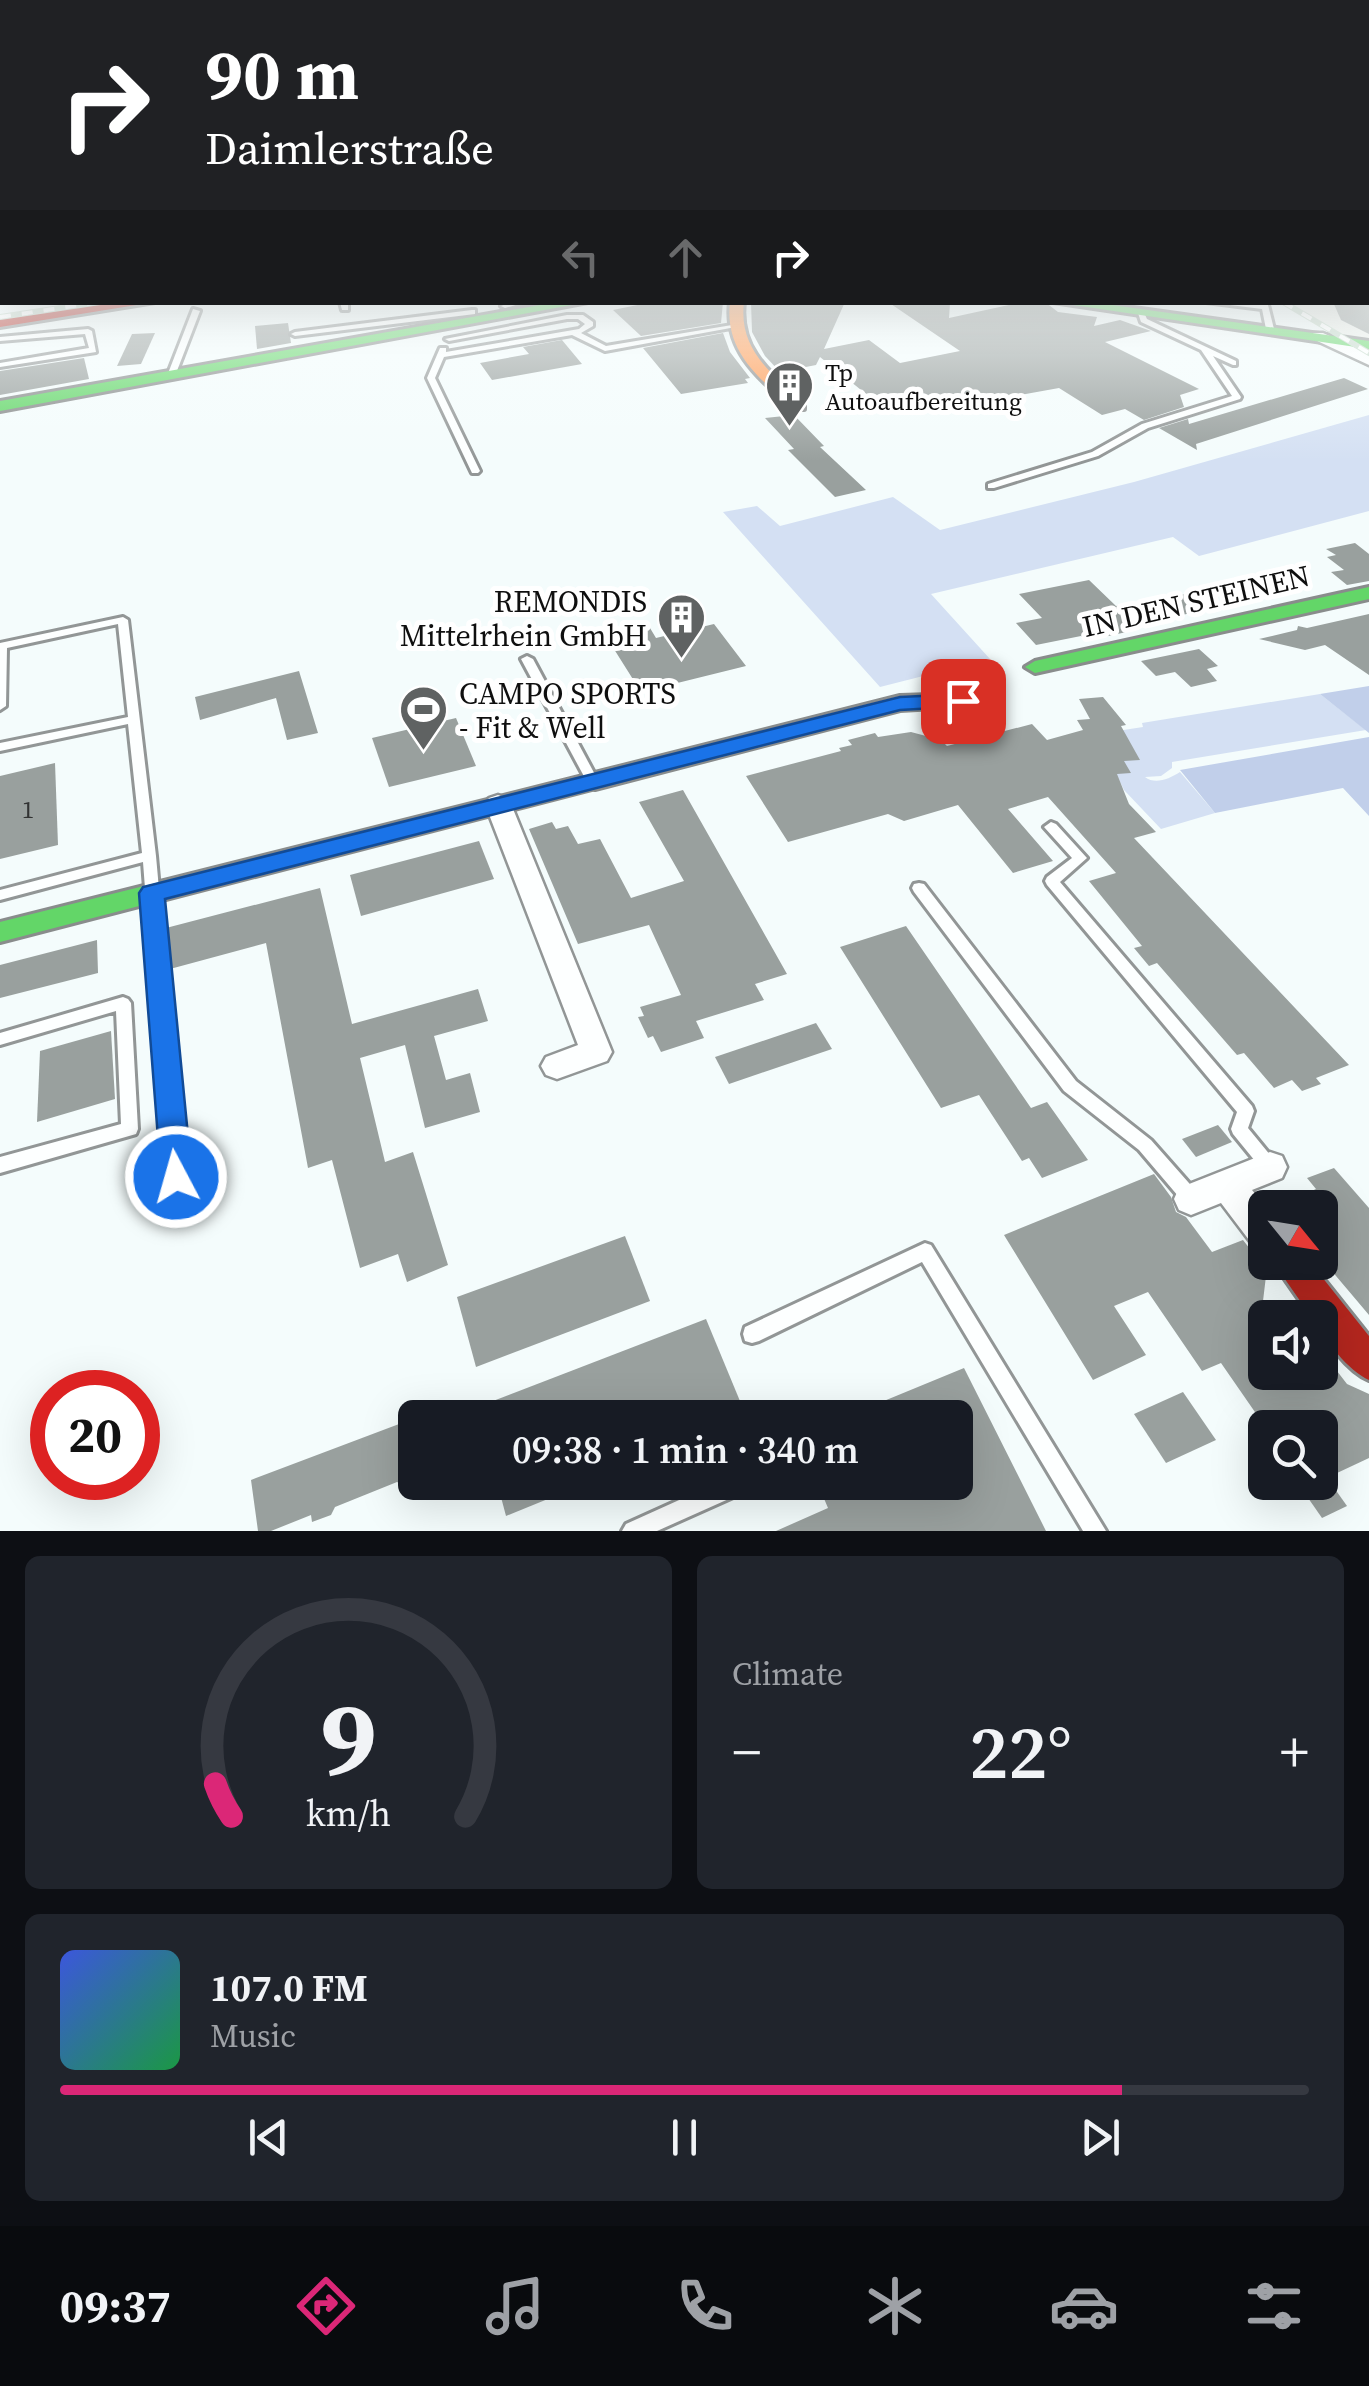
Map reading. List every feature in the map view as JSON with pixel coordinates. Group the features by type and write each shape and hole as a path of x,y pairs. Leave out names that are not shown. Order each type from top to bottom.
{"street":[{"path":"0,324 44,317"},
{"path":"0,406 171,376 318,341 445,333 514,317"},
{"path":"734,317 732,327 741,348 799,406"},
{"path":"1195,317 1369,345"},
{"path":"1318,336 1369,360"},
{"name":"IN DEN STEINEN","path":"1035,667 1369,593"},
{"path":"0,932 900,704 963,701"},
{"path":"498,804 596,1052 557,1066"},
{"path":"1192,1198 1270,1167"},
{"path":"1227,1184 1248,1211"},
{"path":"1303,1280 1369,1363"}],"lane":[{"path":"171,376 193,317"},
{"path":"295,334 318,341 443,317"},
{"path":"475,471 431,378 445,333 564,317"},
{"path":"441,355 586,330 589,321 569,317"},
{"path":"1142,317 1233,363"},
{"path":"1268,317 1270,329"},
{"path":"574,332 606,348 732,327"},
{"path":"0,339 88,331 94,350 0,365"},
{"path":"990,486 1094,454 1145,426 1237,396 1203,348"},
{"path":"0,706 1,646 123,620 149,856 176,1177"},
{"path":"528,659 593,782"},
{"path":"0,747 131,720"},
{"path":"1051,827 1080,858 1052,882 1246,1111 1239,1128 1270,1167"},
{"path":"0,894 149,856"},
{"path":"919,888 1070,1086 1146,1145 1192,1198"},
{"path":"0,1038 122,1003 130,1129 0,1165"},
{"path":"752,1334 925,1252 1095,1531"},
{"path":"632,1531 703,1500"}],"shaded area":[{"path":"1314,317 1369,317 1369,350"},
{"path":"1369,415 1369,511 1199,556 1173,537 931,594 990,659 880,687 723,512 757,506 780,526 893,497 940,530 1134,482"},
{"path":"1369,686 1369,733 1320,694"},
{"path":"1320,694 1366,730 1172,762 1172,768 1161,776 1145,777 1158,781 1180,772 1215,813 1161,829 1124,790 1108,758 1117,731 1143,727 1142,723"},
{"path":"1369,737 1369,816 1343,788 1215,813 1180,770"}],"building":[{"path":"621,317 722,317 721,323 641,336"},
{"path":"752,317 838,317 824,349 869,340 900,363 960,351 911,317 1097,317 1094,326 1120,320 1151,331 1105,342 1199,389 1180,395 1184,407 1144,420 1125,409 1102,415 1059,388 942,409 926,397 881,406 820,357 816,365 780,372 765,356 752,332"},
{"path":"1369,317 1369,334 1341,320"},
{"path":"288,323 291,343 257,349 255,326"},
{"path":"155,333 141,364 117,366 132,334"},
{"path":"723,333 730,352 750,378 745,379 748,383 681,394 643,348"},
{"path":"562,340 582,364 492,380 480,363 529,354 523,347"},
{"path":"84,358 89,379 0,395 0,371"},
{"path":"1344,378 1368,389 1196,444 1197,450 1159,428 1188,419 1189,424"},
{"path":"794,415 824,446 820,447 866,490 835,497 788,450 794,449 765,418"},
{"path":"1355,543 1369,554 1369,581 1347,585 1331,572 1344,570 1327,557 1336,555 1326,549"},
{"path":"1089,580 1116,606 1186,594 1205,610 1127,627 1131,631 1086,641 1081,636 1036,645 1016,623 1042,618 1019,594"},
{"path":"1369,614 1369,675 1325,645 1305,650 1259,639 1297,630 1298,626 1307,628"},
{"name":"REMONDIS Mittelrhein GmbH","path":"714,624 746,666 641,692 607,638 650,628 656,638"},
{"path":"1199,649 1218,666 1207,669 1217,681 1191,687 1175,672 1156,676 1141,661"},
{"path":"299,671 318,733 287,740 276,698 200,720 195,697"},
{"path":"1103,697 1126,725 1121,726 1140,760 1124,761 1131,773 1117,774 1129,804 1156,832 1134,838 1349,1065 1316,1078 1321,1084 1302,1091 1292,1080 1274,1088 1244,1053 1237,1055 1157,963 1149,966 1134,948 1142,946 1089,881 1116,873 1048,797 1008,809 1053,861 1013,873 958,805 904,821 888,814 788,842 746,776 841,751 839,748 852,745 848,740 875,733 878,737 911,732 941,740 947,746 1032,724 1047,740 1083,730 1077,720 1090,719 1079,699"},
{"name":"CAMPO SPORTS - Fit & Well","path":"456,718 476,766 389,787 372,738"},
{"path":"55,763 58,845 0,859 0,776"},
{"path":"683,790 787,974 755,984 764,1000 696,1021 704,1038 661,1052 653,1036 648,1038 638,1017 644,1016 640,1007 681,995 649,925 578,944 529,829 552,822 556,829 568,826 578,844 600,839 631,898 684,881 639,802"},
{"path":"479,841 494,879 361,916 350,875"},
{"path":"320,888 352,1024 478,989 488,1021 434,1036 446,1080 470,1073 480,1112 425,1128 405,1045 360,1058 385,1162 413,1152 448,1265 407,1282 398,1254 360,1268 332,1160 308,1168 266,943 170,969 166,928"},
{"path":"906,926 1031,1108 1047,1102 1088,1160 1042,1178 1029,1158 1022,1161 979,1095 941,1108 840,947"},
{"path":"97,940 98,973 0,998 0,965"},
{"path":"816,1023 832,1049 729,1084 715,1057"},
{"path":"111,1031 115,1099 37,1122 40,1051"},
{"path":"1218,1125 1232,1142 1196,1157 1182,1139"},
{"path":"1334,1168 1369,1208 1369,1315 1338,1278 1338,1190 1314,1190 1307,1178"},
{"path":"1154,1174 1171,1197 1176,1212 1186,1217 1212,1252 1243,1240 1248,1246 1248,1280 1266,1280 1263,1300 1248,1300 1248,1390 1338,1390 1338,1372 1347,1384 1369,1394 1369,1458 1338,1473 1338,1410 1254,1410 1221,1363 1202,1371 1148,1292 1114,1306 1146,1355 1093,1380 1004,1235"},
{"path":"625,1236 650,1301 476,1367 457,1297"},
{"path":"706,1319 740,1400 496,1400"},
{"path":"964,1368 1046,1531 776,1531 828,1508 825,1500 973,1500 973,1400 886,1400"},
{"path":"1183,1392 1216,1440 1166,1463 1134,1414"},
{"path":"398,1424 398,1482 335,1507 331,1515 312,1522 311,1515 271,1531 258,1531 251,1480"},
{"path":"1338,1493 1347,1506 1322,1518 1310,1500 1338,1500"},
{"path":"502,1500 545,1500 506,1516"}],"railway":[{"path":"1309,317 1369,353"}],"traffic: fast":[{"path":"0,406 496,317"},
{"path":"1170,317 1369,345"},
{"path":"1035,667 1369,593"},
{"path":"0,932 595,781"}],"traffic: slow":[{"path":"735,317 737,334 752,361 799,406"},
{"path":"595,781 900,703 963,701"}],"traffic: jam":[{"path":"0,323 39,317"},
{"path":"1303,1280 1369,1363"}],"place":[{"name":"Tp Autoaufbereitung","path":"790,428"},
{"name":"REMONDIS Mittelrhein GmbH","path":"682,660"},
{"name":"CAMPO SPORTS - Fit & Well","path":"424,752"}],"route":[{"path":"176,1177 152,893 900,704 963,701"}]}
